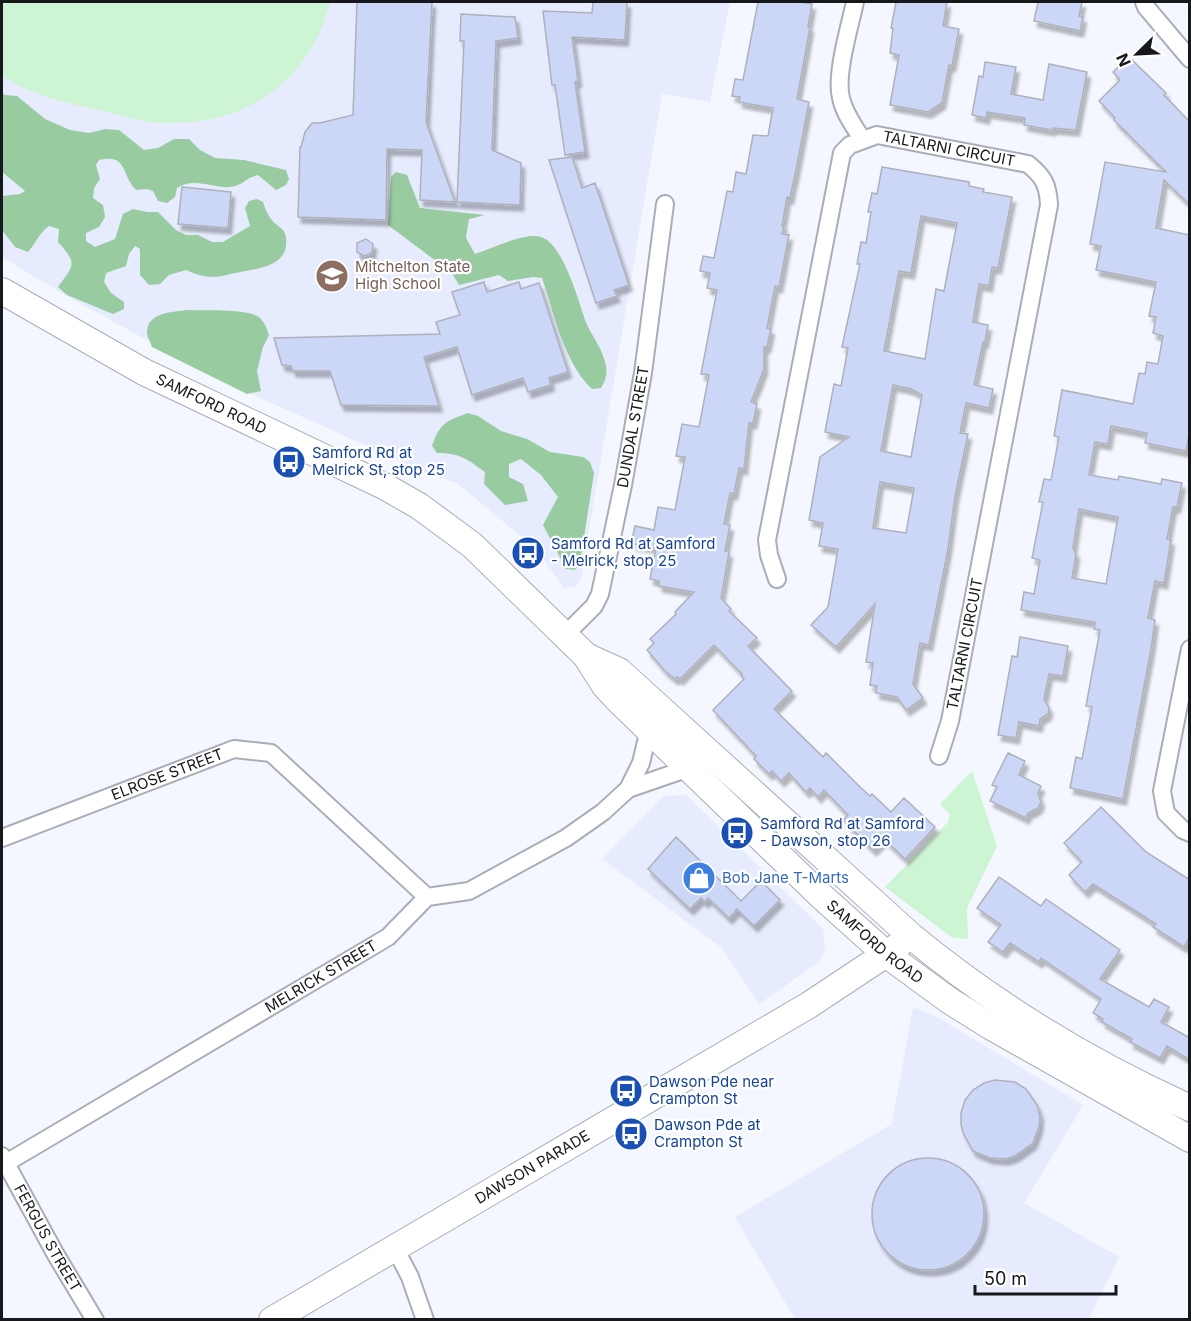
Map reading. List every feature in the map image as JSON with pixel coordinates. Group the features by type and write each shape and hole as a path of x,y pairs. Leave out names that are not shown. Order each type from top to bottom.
{"main road":[{"name":"SAMFORD ROAD","path":"2,291 144,372 384,486 418,506 472,545 586,656 605,686 820,896 887,955 950,1001 990,1026 1190,1139"},
{"name":"SAMFORD ROAD","path":"586,656 619,671 910,936 948,967 1001,1004 1128,1077 1190,1108"},
{"name":"DAWSON PARADE","path":"272,1320 809,1005 887,955 910,936"}],"street":[{"path":"855,2 840,75 840,95 844,108 862,139"},
{"path":"1144,2 1190,59"},
{"name":"TALTARNI CIRCUIT","path":"777,579 767,540 842,153 850,145 877,135 1028,164 1048,188 1049,205 950,721 939,756"},
{"name":"DUNDAL STREET","path":"565,635 594,606 600,594 643,373 665,204"},
{"path":"1190,649 1162,791 1166,813 1183,830 1190,833"},
{"path":"427,897 469,891 574,833 603,812 628,789 641,762 649,729"},
{"name":"ELROSE STREET","path":"2,838 234,749 271,753 427,897"},
{"path":"628,789 689,768"},
{"name":"MELRICK STREET","path":"4,1160 388,937 427,897"},
{"name":"FERGUS STREET","path":"4,1160 95,1320"},
{"path":"396,1248 410,1276 425,1320"}],"shaded area":[{"name":"Mitchelton State High School","path":"2,2 730,2 710,102 662,94 581,578 576,586 564,588 536,549 457,483 435,476 216,378 65,295 2,257"},
{"path":"686,795 823,929 825,951 819,962 759,1004 722,948 602,859 664,796"},
{"path":"913,1007 937,1017 1083,1105 1024,1203 1119,1257 1089,1319 795,1319 735,1217 892,1124"}],"green space":[{"path":"2,2 330,2 321,29 308,53 292,74 273,91 251,105 226,115 200,121 162,123 144,121 61,101 26,89 2,76"},
{"path":"2,92 4,95 17,96 45,119 70,130 89,133 105,129 119,130 144,150 158,148 174,139 189,139 200,150 215,158 244,160 286,170 289,179 286,185 276,190 258,175 230,187 200,183 185,184 177,188 175,197 167,203 158,201 153,191 136,190 119,162 108,159 99,160 96,165 100,179 94,188 93,198 103,205 105,217 99,227 86,233 86,241 95,247 115,239 123,214 133,209 158,212 176,230 186,235 198,235 212,242 223,242 250,226 245,208 249,201 257,199 263,202 270,217 284,232 286,245 284,253 274,263 259,268 213,277 186,270 169,275 160,284 149,285 140,275 140,249 135,246 129,254 126,266 106,273 104,282 111,293 124,302 124,309 113,314 67,295 58,287 72,264 69,255 58,242 59,229 49,226 28,252 15,247 2,230 2,196 20,194 25,191 2,172"},
{"path":"396,172 407,175 420,208 485,215 469,219 466,238 475,254 526,237 541,237 549,242 564,262 587,325 604,357 606,373 601,388 592,389 574,365 561,337 542,278 508,281 499,275 459,285 452,273 388,225 391,177"},
{"path":"188,310 237,311 254,315 262,320 269,335 263,347 257,371 261,391 247,394 152,347 147,332 151,320 162,314"},
{"path":"468,413 478,416 501,431 527,439 550,452 583,457 590,462 594,473 580,563 575,570 566,569 543,525 558,497 541,475 521,459 509,464 509,477 523,484 528,501 505,505 484,484 485,472 463,458 452,454 437,453 432,446 438,432 445,424"},
{"path":"972,771 997,846 967,908 968,939 951,937 885,887 948,822 950,814 940,804"}],"building":[{"path":"357,2 432,2 426,122 455,202 420,200 422,150 387,149 386,220 298,217 300,147 305,132 312,123 353,115"},
{"path":"593,2 627,2 625,40 572,37 578,81 575,82 585,152 565,155 555,85 552,85 543,11 592,13"},
{"path":"758,2 812,4 797,99 809,102 790,198 787,197 782,234 789,235 779,287 775,286 767,328 771,329 767,347 764,347 764,369 751,402 757,404 753,423 749,423 744,469 739,468 734,494 730,493 724,524 730,525 725,551 729,552 721,598 731,609 729,611 757,638 748,646 792,691 774,709 823,757 826,753 861,788 870,796 872,794 891,812 904,798 935,827 905,859 884,839 873,850 843,820 848,815 824,790 818,797 810,788 806,792 789,773 781,781 772,771 769,774 754,759 756,756 713,710 744,679 742,674 714,645 680,679 677,677 675,679 665,671 647,650 654,643 650,639 676,614 675,612 694,592 659,586 659,581 650,579 656,548 633,544 632,540 635,526 654,530 658,507 675,510 685,457 676,456 682,424 699,427 709,375 701,374 717,290 707,288 710,273 700,271 703,256 714,258 727,191 733,192 736,172 746,174 753,135 768,136 773,108 739,102 740,97 732,96 735,79 743,80"},
{"path":"896,2 947,2 943,26 959,29 942,103 928,112 890,105 899,55 890,53 893,28 891,28"},
{"path":"1038,2 1082,2 1079,16 1083,17 1080,31 1034,21"},
{"path":"461,14 515,17 518,38 496,41 492,150 521,163 520,205 457,202 464,41 460,41"},
{"path":"1129,57 1166,93 1164,95 1190,122 1190,205 1164,180 1156,228 1190,235 1190,429 1186,451 1145,443 1147,433 1111,426 1108,444 1095,442 1089,475 1118,480 1119,476 1161,484 1162,479 1182,483 1177,507 1173,507 1167,539 1171,540 1164,583 1155,581 1148,618 1155,620 1151,649 1123,799 1070,788 1076,757 1082,759 1092,707 1086,706 1100,630 1094,629 1095,622 1021,610 1024,592 1034,594 1040,560 1032,558 1043,502 1039,502 1044,479 1051,480 1059,437 1054,436 1062,390 1133,404 1139,373 1145,374 1147,362 1158,364 1163,336 1153,333 1156,317 1149,316 1156,282 1096,270 1101,246 1090,244 1105,162 1166,172 1114,120 1115,118 1099,101 1120,80 1113,72","holes":["1079,509 1118,517 1106,584 1072,578 1076,554 1073,548"]},
{"path":"985,62 1016,67 1011,94 1043,100 1049,64 1087,72 1076,130 1053,128 1052,130 1024,125 1025,118 987,112 986,118 972,115 979,76 983,77"},
{"path":"572,157 582,188 595,183 629,285 614,290 617,296 596,303 549,160"},
{"path":"882,167 969,182 969,186 984,189 983,192 1012,197 998,268 992,267 989,286 979,284 973,322 988,325 974,385 993,389 989,408 966,403 960,433 968,434 955,496 948,549 929,645 920,643 913,684 923,698 906,710 897,697 876,693 877,686 870,685 873,663 866,662 875,604 836,647 811,625 828,607 838,549 819,546 823,523 809,520 820,457 849,437 825,432 834,384 841,386 848,348 842,347 860,264 857,264 861,242 866,243 872,193 877,194","holes":["921,216 957,223 944,291 936,289 925,359 884,351 899,271 911,273","893,385 911,389 922,395 911,457 881,451","880,482 914,488 906,533 873,528"]},
{"path":"182,187 231,192 228,228 178,224"},
{"path":"366,239 373,244 372,253 364,256 357,252 357,243"},
{"path":"484,282 487,292 519,282 521,289 539,283 568,372 549,378 551,385 528,392 523,378 472,395 457,347 424,357 439,406 341,405 330,371 293,371 291,366 282,365 274,338 440,334 436,322 460,315 452,292"},
{"path":"1020,637 1068,646 1063,676 1049,674 1044,699 1049,708 1048,714 1040,719 1039,726 1019,722 1016,738 998,735 1012,656 1017,657"},
{"path":"1008,753 1025,761 1019,775 1041,786 1038,793 1041,802 1038,808 1028,813 1026,818 990,801 997,787 992,785"},
{"path":"1101,807 1146,852 1190,880 1190,937 1184,947 1153,927 1156,924 1093,884 1085,892 1069,875 1082,862 1064,843"},
{"path":"676,837 741,901 761,881 780,900 754,926 737,909 729,918 708,898 705,902 701,898 690,909 648,869"},
{"path":"999,877 1041,906 1046,899 1120,950 1100,979 1149,1007 1154,999 1169,1007 1161,1022 1190,1038 1190,1060 1167,1046 1160,1058 1130,1042 1132,1039 1102,1022 1103,1019 1093,1013 1101,999 1041,958 1039,962 1010,943 1003,952 988,942 1001,925 977,908"},
{"path":"995,1080 1015,1082 1026,1089 1037,1105 1040,1116 1033,1143 1015,1156 1005,1159 990,1158 973,1151 963,1133 961,1124 961,1113 965,1100 973,1090 984,1083"},
{"path":"928,1158 950,1162 968,1174 980,1192 984,1214 980,1236 968,1254 950,1266 928,1270 906,1266 888,1254 876,1236 872,1214 876,1192 888,1174 906,1162"}],"place":[{"name":"Mitchelton State High School","path":"332,276"},
{"name":"Samford Rd at Melrick St, stop 25","path":"289,462"},
{"name":"Samford Rd at Samford - Melrick, stop 25","path":"528,553"},
{"name":"Samford Rd at Samford - Dawson, stop 26","path":"737,833"},
{"name":"Bob Jane T-Marts","path":"699,878"},
{"name":"Dawson Pde near Crampton St","path":"626,1091"},
{"name":"Dawson Pde at Crampton St","path":"631,1134"}]}
